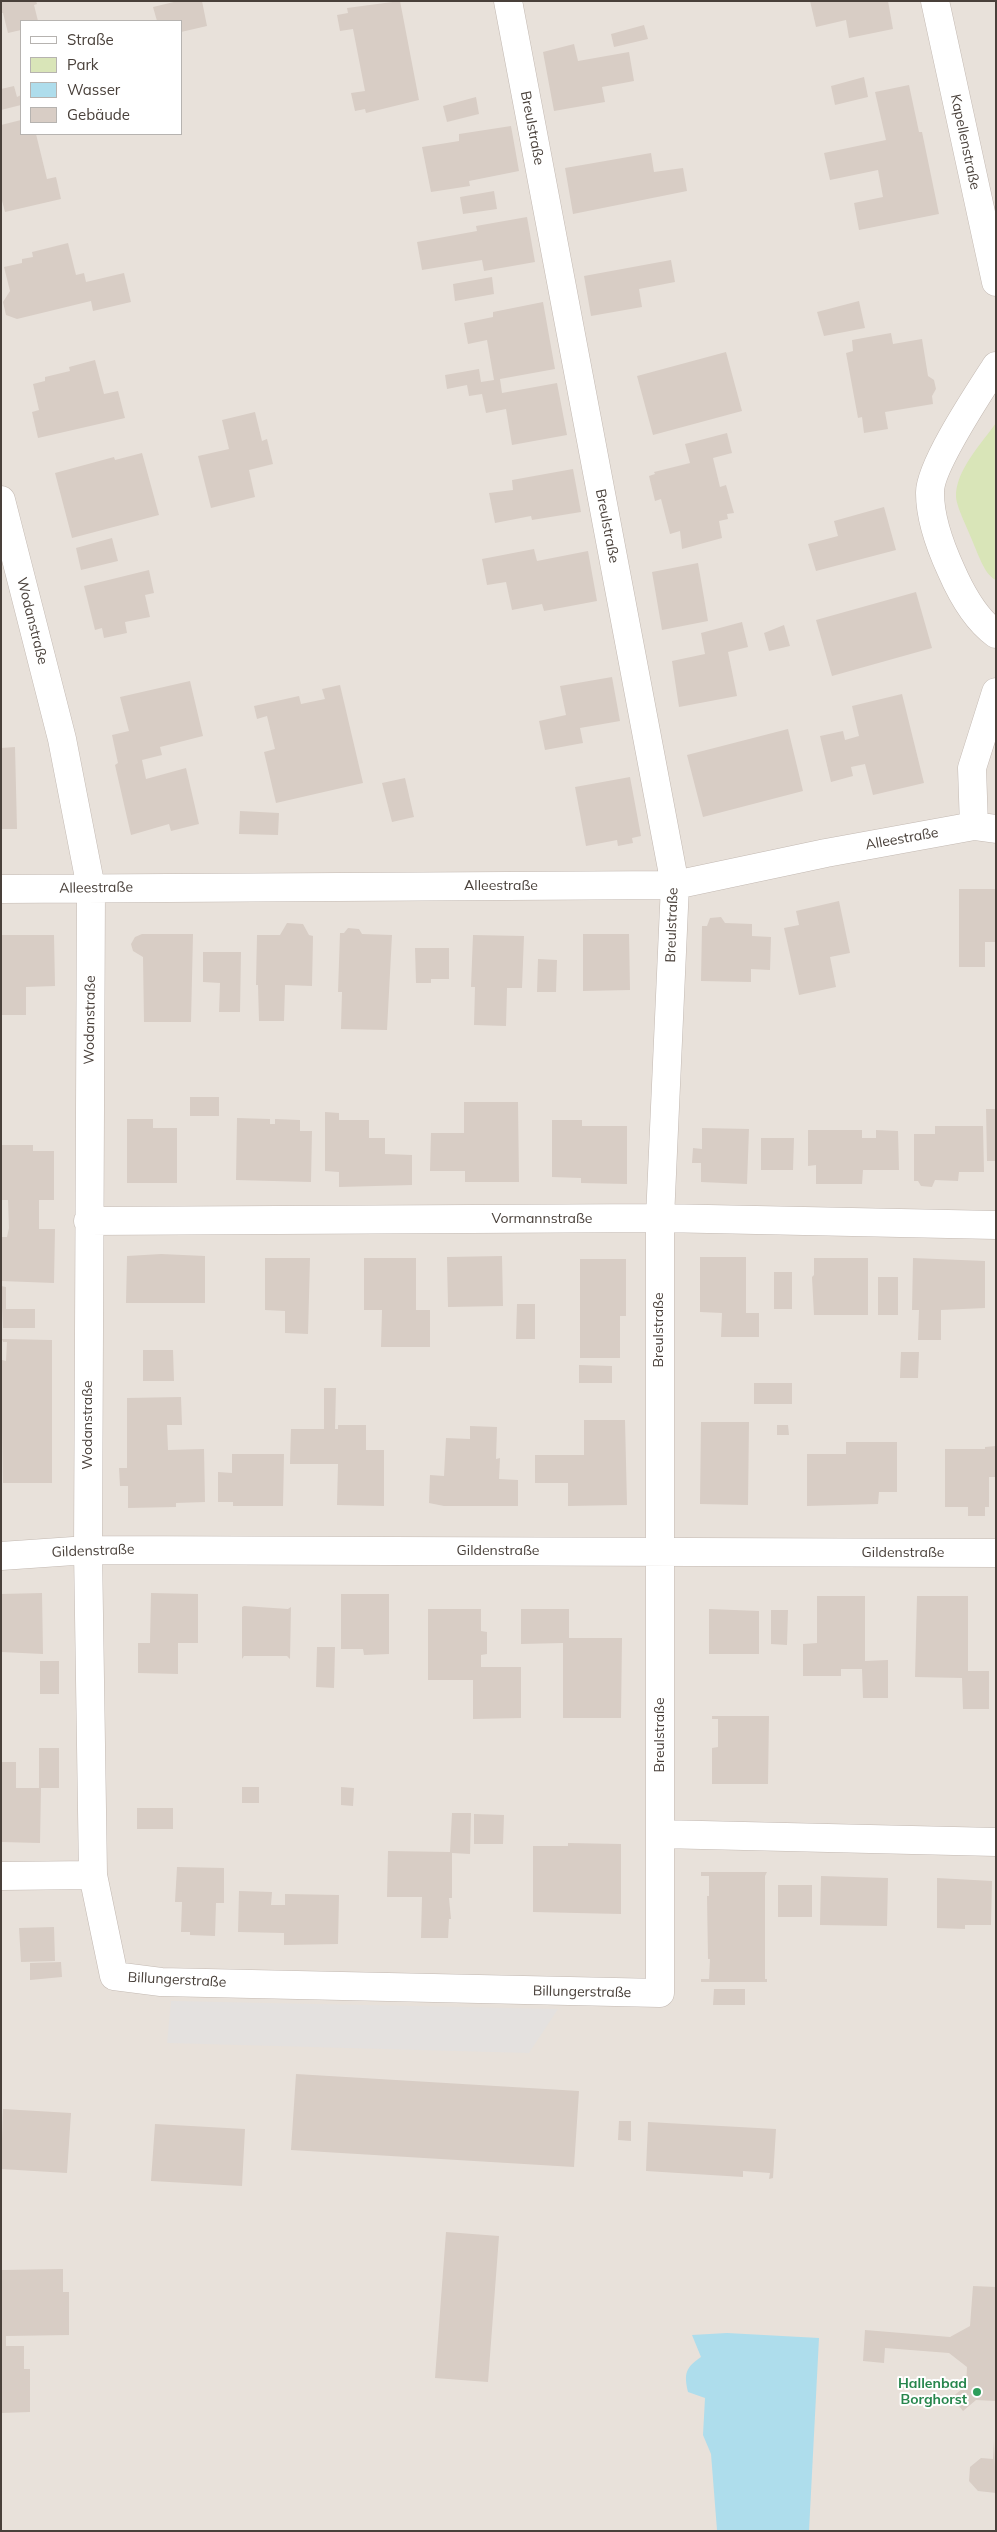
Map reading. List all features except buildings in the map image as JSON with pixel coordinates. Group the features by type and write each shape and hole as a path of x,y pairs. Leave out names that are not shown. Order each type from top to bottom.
{"street":[{"name":"Breulstraße","path":"508,1 675,885 660,1218 660,1834"},
{"name":"Kapellenstraße","path":"935,1 996,282"},
{"path":"996,366 942,456 929,492 939,543 958,586 984,626 996,634"},
{"name":"Wodanstraße","path":"1,500 62,739 91,888 88,1550"},
{"path":"985,828 972,768 996,692"},
{"name":"Alleestraße","path":"1,890 675,885 826,853 985,828"},
{"name":"Vormannstraße","path":"88,1221 660,1218 996,1224"},
{"name":"Gildenstraße","path":"1,1556 88,1550 996,1554"},
{"name":"Billungerstraße","path":"88,1550 93,1874 114,1976 161,1982 660,1993 660,1834"},
{"path":"660,1834 996,1842"},
{"path":"1,1876 93,1874"}],"shaded area":[{"path":"1,1 996,1 996,2531 1,2531"},
{"path":"171,2001 558,2009 529,2053 167,2043"}],"green space":[{"path":"996,423 996,580 992,578 980,560 956,497 960,477 965,467"}],"water":[{"path":"727,2333 819,2338 809,2531 717,2530 711,2454 703,2435 705,2398 688,2392 686,2376 689,2368 701,2357 692,2335"}],"place":[{"name":"Hallenbad Borghorst","path":"977,2392"}]}
